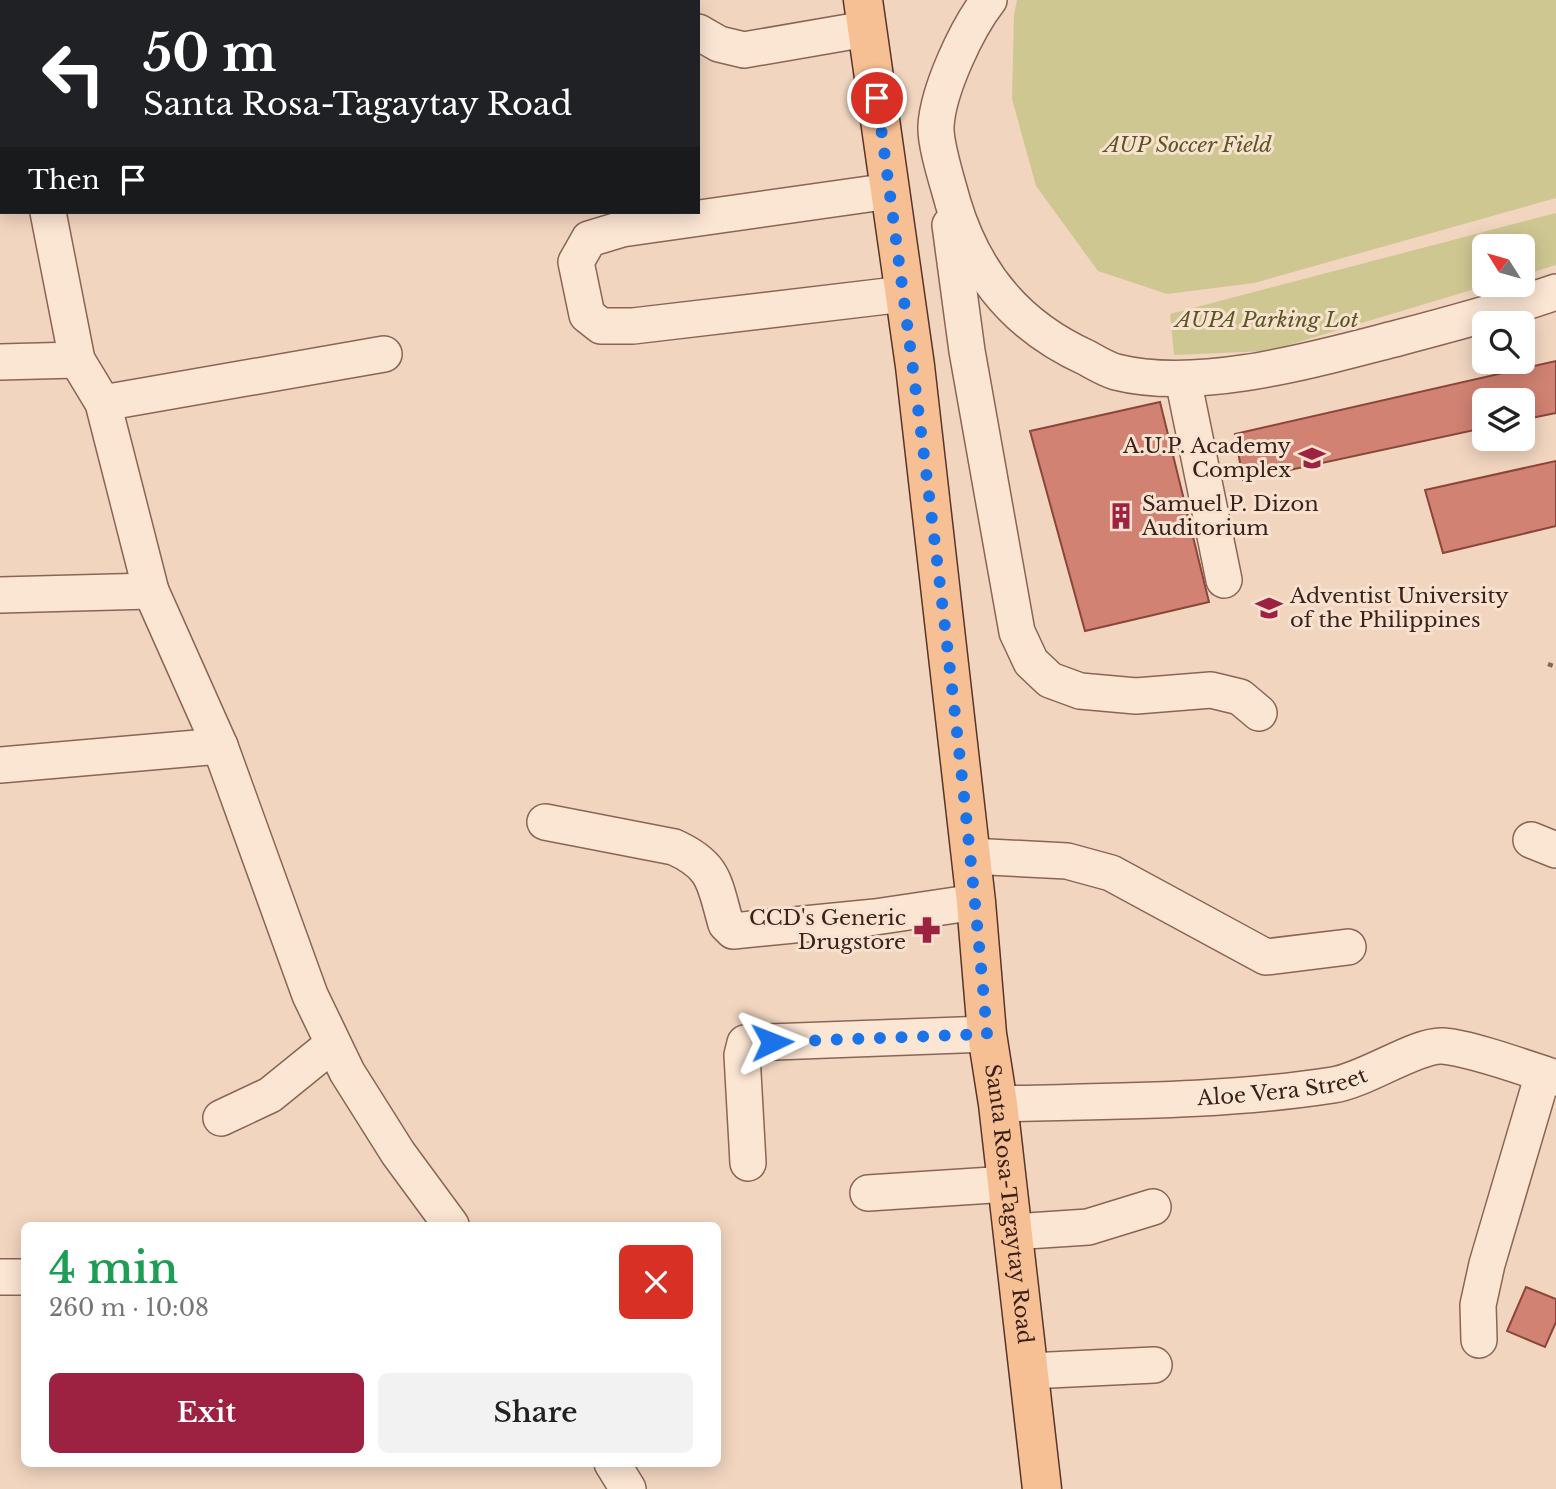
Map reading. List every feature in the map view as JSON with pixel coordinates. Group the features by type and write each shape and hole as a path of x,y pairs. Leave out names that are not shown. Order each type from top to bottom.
{"main road":[{"name":"Santa Rosa-Tagaytay Road","path":"864,15 904,294 976,902 987,1034 998,1104 1042,1489"}],"street":[{"path":"989,0 976,17 951,71 936,127 967,351 1017,632 1031,662 1050,680 1080,691 1136,696 1211,690 1240,697 1259,713"},
{"path":"700,33 719,44 744,50 864,15"},
{"path":"936,127 961,230 989,282 1026,324 1067,349 1115,372 1183,379 1304,362 1510,308 1556,292"},
{"path":"890,191 622,229 589,239 576,262 587,315 601,326 633,326 904,294"},
{"path":"48,214 77,360 103,403 151,591 220,746 310,995 346,1072 398,1153 449,1222"},
{"path":"103,403 384,354"},
{"path":"0,362 77,360"},
{"path":"1183,379 1224,580"},
{"path":"0,595 151,591"},
{"path":"0,765 220,746"},
{"path":"545,822 674,846 691,854 706,865 726,924 733,931 875,917 976,902"},
{"path":"970,856 1067,861 1111,873 1266,957 1348,947"},
{"path":"748,1163 742,1055 746,1043 987,1034"},
{"path":"221,1118 270,1095 333,1044"},
{"name":"Aloe Vera Street","path":"998,1104 1197,1099 1289,1092 1348,1083 1422,1050 1442,1046 1550,1076"},
{"path":"1479,1340 1478,1305 1487,1264 1550,1076"},
{"path":"868,1193 1007,1184"},
{"path":"1013,1233 1088,1227 1153,1208"},
{"path":"0,1277 21,1277"},
{"path":"1029,1371 1154,1365"},
{"path":"614,1467 628,1489"}],"path":[{"path":"1548,664 1556,667"}],"green space":[{"name":"AUP Soccer Field","path":"1017,0 1556,0 1556,198 1254,283 1167,294 1098,271 1036,186 1012,99 1014,15"},
{"name":"AUPA Parking Lot","path":"1556,213 1556,265 1535,271 1535,234 1476,234"},
{"name":"AUPA Parking Lot","path":"1472,235 1472,290 1268,351 1174,355 1170,314"}],"building":[{"path":"1556,361 1556,413 1535,417 1535,388 1472,388 1472,431 1243,480 1235,434 1499,374 1535,374 1535,366"},
{"name":"Samuel P. Dizon Auditorium","path":"1160,402 1209,602 1085,631 1030,431"},
{"path":"1556,461 1556,526 1443,553 1425,490"},
{"path":"1526,1287 1556,1299 1556,1322 1545,1347 1507,1331"}],"place":[{"name":"A.U.P. Academy Complex","path":"1312,458"},
{"name":"Samuel P. Dizon Auditorium","path":"1121,516"},
{"name":"Adventist University of the Philippines","path":"1269,608"},
{"name":"CCD's Generic Drugstore","path":"927,930"}],"route":[{"path":"772,1042 987,1034 976,902 915,366 877,98"}]}
